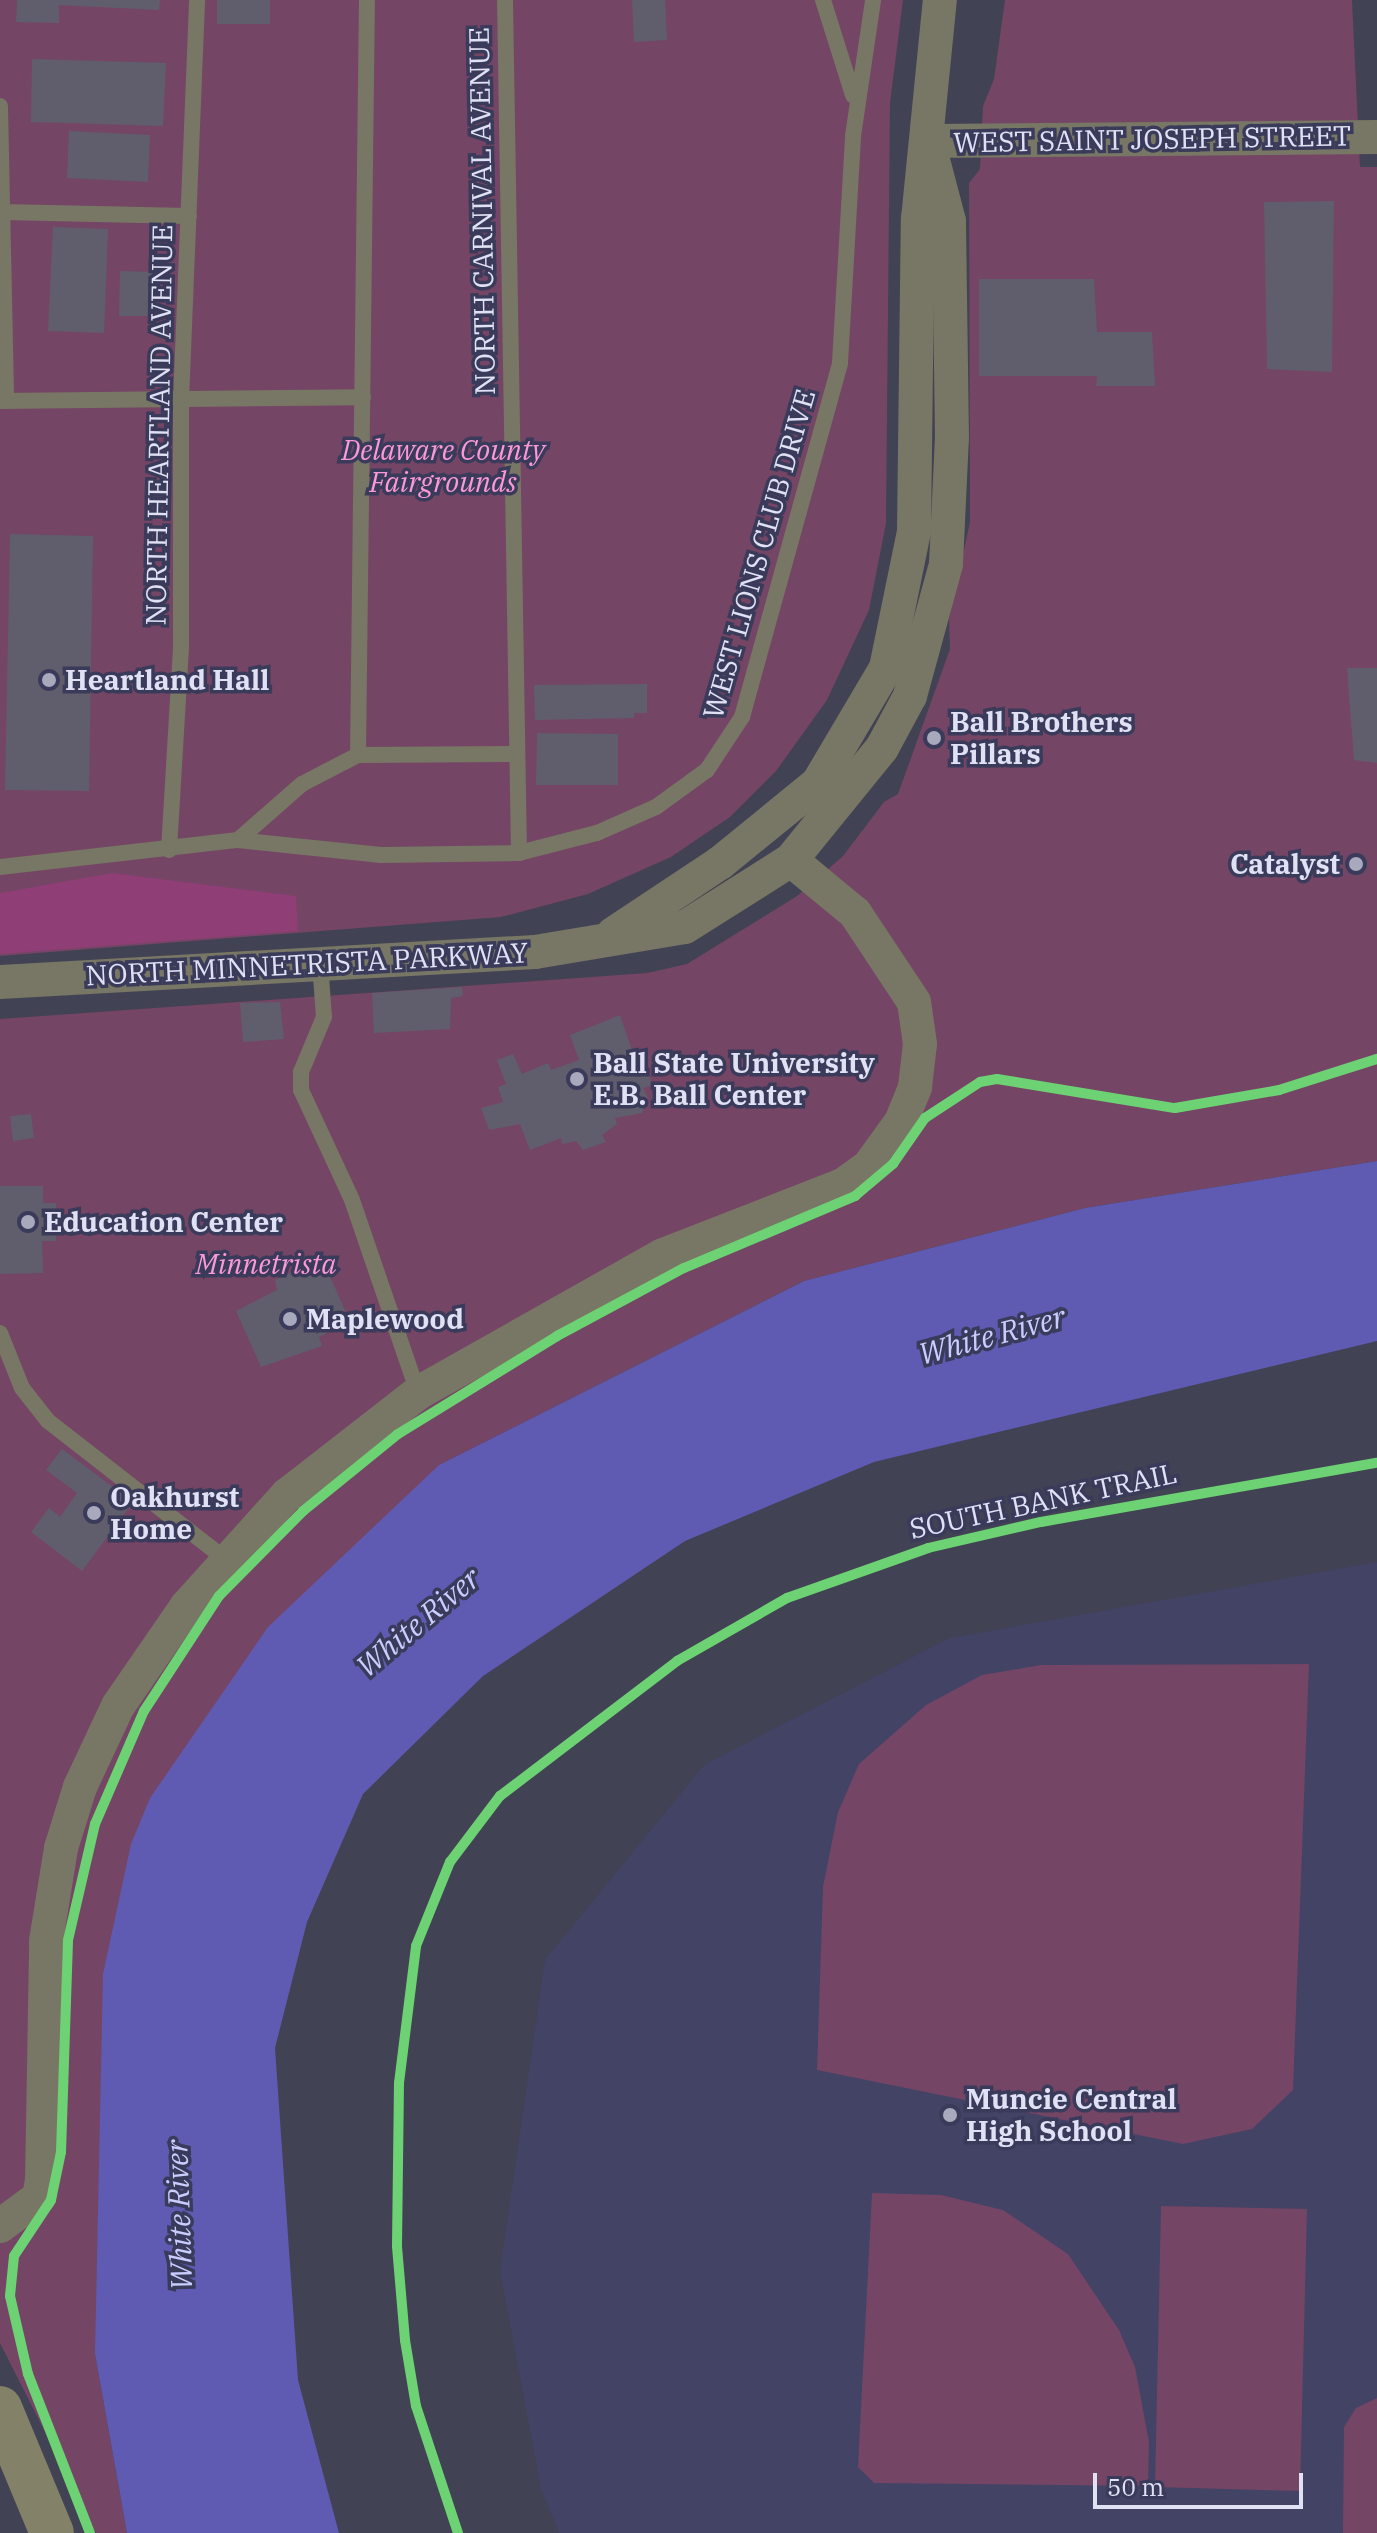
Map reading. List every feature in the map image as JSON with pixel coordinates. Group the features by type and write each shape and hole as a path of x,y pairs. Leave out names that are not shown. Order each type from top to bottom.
{"main road":[{"path":"0,2408 52,2533"}],"street":[{"name":"NORTH MINNETRISTA PARKWAY","path":"613,935 720,863 818,783 886,668 914,531 918,219 940,0"},
{"name":"WEST SAINT JOSEPH STREET","path":"928,141 1377,137"},
{"name":"NORTH MINNETRISTA PARKWAY","path":"0,982 320,961 508,955 613,935 685,927 791,860 882,748 910,696 946,564 952,438 949,221 928,141"},
{"path":"0,2226 39,2197 42,2180 46,1941 61,1848 80,1787 141,1669 225,1559 287,1495 418,1393 663,1255 843,1185 886,1147 915,1087 920,1044 914,1002 878,940 791,860"}],"lane":[{"name":"NORTH HEARTLAND AVENUE","path":"169,850 181,646 181,401 197,0"},
{"path":"358,755 367,0"},
{"name":"NORTH CARNIVAL AVENUE","path":"505,0 519,853"},
{"path":"823,0 856,104"},
{"name":"WEST LIONS CLUB DRIVE","path":"0,867 238,840 381,855 519,853 597,833 656,807 707,770 737,731 840,363 856,104 873,0"},
{"path":"0,108 3,401 363,397"},
{"path":"2,212 189,216"},
{"path":"238,840 302,784 358,755 516,754"},
{"path":"320,961 324,1017 301,1072 301,1090 352,1200 418,1393"},
{"path":"0,1333 22,1388 48,1421 225,1559"}],"shaded area":[{"path":"112,873 296,896 298,931 0,954 0,893"},
{"name":"Muncie Central High School","path":"1377,1562 1377,2533 559,2533 541,2489 500,2271 545,1960 704,1765 950,1638"}],"green space":[{"name":"Delaware County Fairgrounds","path":"0,0 903,0 890,103 886,523 869,610 827,700 776,771 730,817 671,857 588,894 501,917 0,956"},
{"name":"Minnetrista","path":"1005,0 1352,0 1360,167 1377,167 1377,1161 1085,1208 804,1281 439,1465 95,2354 127,2533 96,2533 0,2343 0,1019 647,973 687,964 797,896 843,856 884,802 898,794 950,649 949,619 970,522 969,183 980,169 983,106 994,79"},
{"path":"1309,1664 1293,2090 1252,2129 1183,2144 817,2070 823,1887 838,1812 859,1764 926,1705 982,1675 1041,1665"},
{"path":"872,2193 941,2195 1003,2210 1068,2254 1119,2330 1135,2367 1149,2442 1148,2486 874,2483 858,2467"},
{"path":"1161,2206 1307,2209 1300,2491 1155,2487"},
{"path":"1377,2398 1377,2533 1343,2533 1344,2427 1356,2408"}],"water":[{"name":"White River","path":"1377,1161 1377,1341 874,1462 685,1541 483,1676 363,1794 307,1922 275,2048 298,2380 339,2533 127,2533 95,2354 103,1974 131,1844 150,1798 268,1627 439,1465 804,1281 1085,1208"}],"building":[{"path":"17,0 160,0 159,10 59,5 59,23 16,22"},
{"path":"217,0 270,0 270,24 217,24"},
{"path":"632,0 665,0 667,40 634,42"},
{"path":"32,59 166,63 163,126 31,122"},
{"path":"69,131 150,135 148,182 67,178"},
{"path":"1334,201 1332,372 1267,369 1264,202"},
{"path":"53,227 108,229 104,333 48,331"},
{"path":"120,271 158,272 156,316 119,316"},
{"path":"979,279 1094,279 1097,332 1152,332 1155,386 1096,386 1097,376 979,376"},
{"name":"Heartland Hall","path":"10,534 93,536 89,791 5,790"},
{"path":"1347,668 1377,668 1377,763 1354,760"},
{"path":"647,684 647,713 634,713 634,718 535,720 534,685"},
{"path":"537,733 618,734 618,785 536,785"},
{"path":"462,987 463,996 451,998 450,1029 374,1033 372,993"},
{"path":"280,1002 284,1039 243,1042 240,1003"},
{"name":"Ball State University E.B. Ball Center","path":"620,1015 636,1062 642,1060 653,1085 643,1088 648,1098 642,1113 615,1118 617,1124 602,1135 606,1142 583,1150 576,1141 562,1144 561,1138 530,1150 520,1124 489,1130 481,1108 503,1102 498,1087 506,1084 497,1060 513,1054 522,1074 548,1063 551,1070 579,1060 570,1035"},
{"path":"31,1114 34,1138 13,1141 10,1116"},
{"name":"Education Center","path":"0,1186 43,1186 43,1203 56,1203 56,1241 42,1241 43,1273 0,1274"},
{"name":"Maplewood","path":"311,1262 316,1272 326,1268 345,1310 339,1314 344,1325 319,1337 322,1346 261,1367 236,1311 277,1290 275,1280"},
{"name":"Oakhurst Home","path":"62,1449 133,1502 82,1571 31,1532 49,1508 60,1517 77,1493 46,1470"}],"cycle path":[{"path":"90,2533 28,2374 10,2296 14,2256 51,2200 61,2152 68,1940 95,1824 144,1711 219,1596 303,1511 398,1434 557,1336 684,1268 855,1196 893,1164 925,1118 980,1082 997,1079 1175,1108 1279,1090 1377,1059"},
{"name":"SOUTH BANK TRAIL","path":"458,2533 416,2406 405,2340 397,2246 399,2083 416,1946 450,1862 500,1796 677,1661 787,1598 928,1548 1041,1522 1377,1463"}],"place":[{"name":"Heartland Hall","path":"49,680"},
{"name":"Ball Brothers Pillars","path":"934,738"},
{"name":"Catalyst","path":"1356,864"},
{"name":"Ball State University E.B. Ball Center","path":"577,1079"},
{"name":"Education Center","path":"28,1222"},
{"name":"Maplewood","path":"290,1319"},
{"name":"Oakhurst Home","path":"94,1513"},
{"name":"Muncie Central High School","path":"950,2115"}]}
